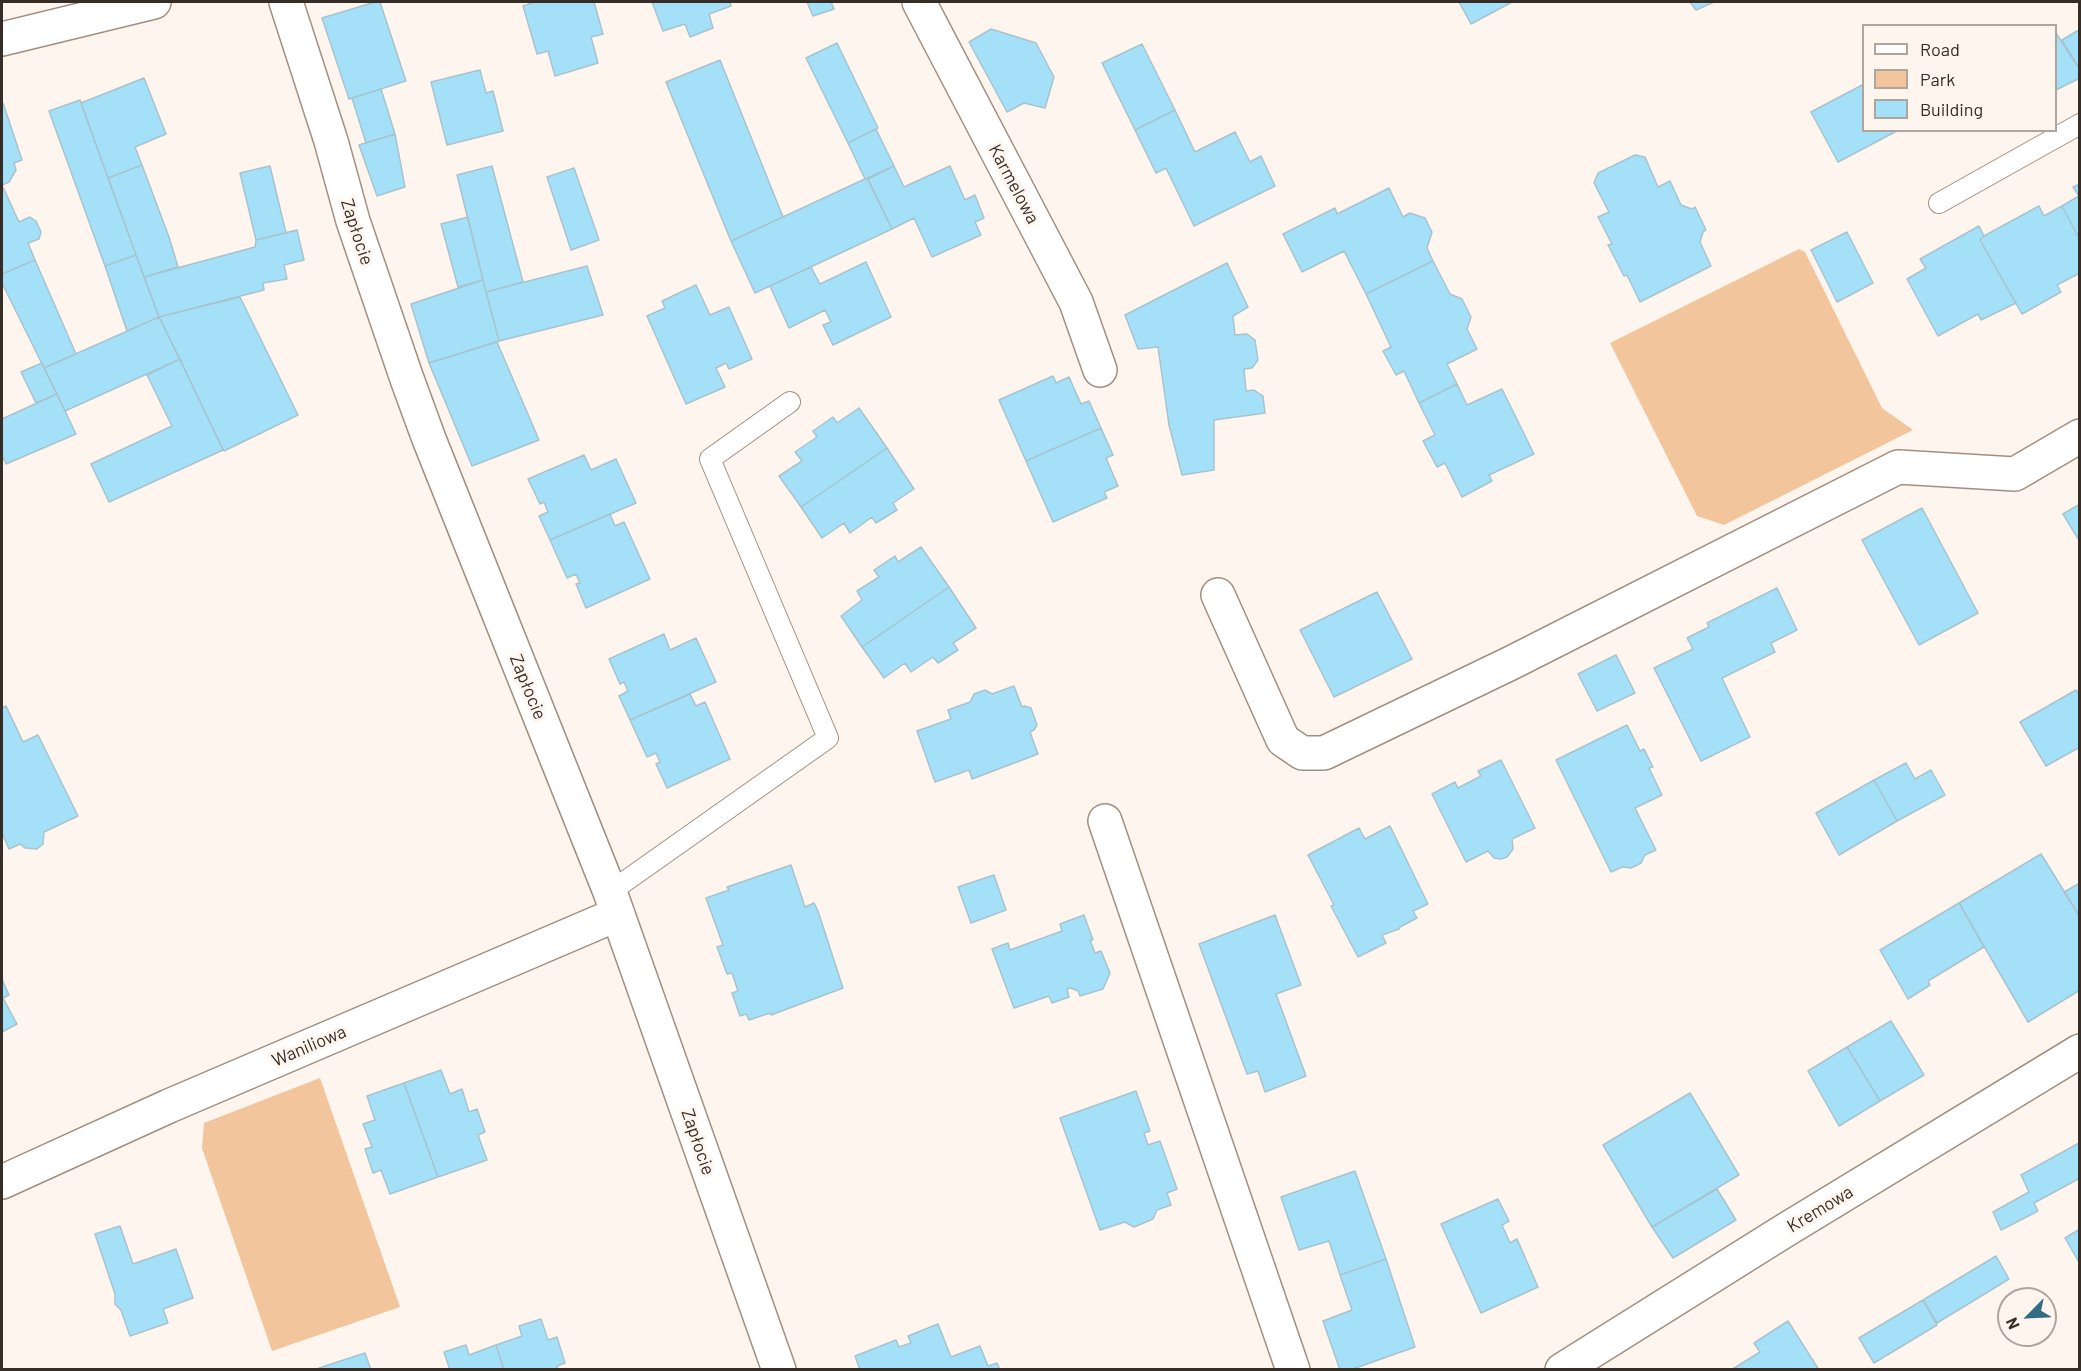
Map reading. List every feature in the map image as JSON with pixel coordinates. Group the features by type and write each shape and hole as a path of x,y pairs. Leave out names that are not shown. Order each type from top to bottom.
{"street":[{"path":"2,39 154,2"},
{"name":"Zapłocie","path":"286,2 331,141 353,221 407,379 614,903 779,1370"},
{"name":"Karmelowa","path":"919,2 1076,302 1100,370"},
{"path":"1218,596 1283,740 1302,753 1324,753 1511,663 1898,467 2015,474 2079,436"},
{"path":"1105,821 1293,1370"},
{"name":"Waniliowa","path":"2,1182 614,903"},
{"name":"Kremowa","path":"1562,1370 2079,1051"}],"lane":[{"path":"1939,203 2079,124"},
{"path":"614,903 828,738 710,459 790,402"}],"green space":[{"path":"1799,249 1805,252 1882,408 1913,430 1724,525 1697,516 1610,343"},
{"path":"320,1078 400,1307 272,1351 202,1148 204,1123"}],"building":[{"path":"380,2 406,81 349,99 322,18"},
{"path":"535,2 594,2 603,34 591,37 598,63 555,76 548,51 537,54 523,6"},
{"path":"652,2 730,2 731,6 709,14 713,28 690,37 685,24 663,31"},
{"path":"807,2 831,2 834,9 813,16"},
{"path":"1459,2 1512,2 1471,24"},
{"path":"1690,2 1714,2 1696,10"},
{"path":"991,29 1036,43 1054,77 1045,108 1024,103 1007,112 969,42"},
{"path":"2077,31 2080,32 2080,70 2062,40"},
{"path":"2057,35 2080,70 2080,78 2057,90"},
{"path":"837,43 878,128 848,143 806,58"},
{"path":"1142,44 1175,110 1135,130 1102,63"},
{"path":"720,60 783,217 731,241 666,82"},
{"path":"480,70 486,93 493,91 503,131 447,145 431,82"},
{"path":"144,78 166,134 135,147 142,165 108,178 81,103"},
{"path":"1862,85 1862,132 1895,132 1838,162 1811,112"},
{"path":"381,89 395,134 366,143 352,98"},
{"path":"80,100 136,255 105,266 49,111"},
{"path":"3,103 22,160 14,163 16,170 9,182 2,185"},
{"path":"1175,110 1195,152 1235,132 1250,162 1261,156 1275,186 1194,226 1166,168 1156,173 1135,130"},
{"path":"876,129 894,166 865,179 848,143"},
{"path":"395,134 405,187 377,196 359,145"},
{"path":"1635,155 1645,157 1658,187 1670,181 1681,205 1692,209 1695,207 1706,230 1700,242 1711,266 1640,302 1627,275 1624,276 1608,245 1612,244 1598,217 1609,212 1594,183 1598,173"},
{"path":"142,165 178,267 144,277 108,178"},
{"path":"270,166 286,233 256,240 240,173"},
{"path":"492,166 523,282 486,292 457,175"},
{"path":"894,166 904,187 950,166 965,200 975,195 984,218 975,222 981,235 932,257 914,218 892,229 868,179"},
{"path":"574,168 599,240 571,250 547,177"},
{"path":"867,178 892,229 755,293 731,241"},
{"path":"2080,184 2080,240 2062,206 2079,196 2073,187"},
{"path":"2,185 19,222 30,217 36,221 41,232 39,239 28,243 35,260 2,274"},
{"path":"1389,188 1403,217 1410,213 1425,218 1432,232 1427,248 1433,261 1366,294 1344,251 1302,272 1283,234 1335,208 1337,214"},
{"path":"2039,206 2044,216 2062,206 2080,240 2080,273 2057,285 2061,292 2022,314 1980,240"},
{"path":"468,217 483,280 458,287 441,224"},
{"path":"1979,226 1984,236 1980,240 2016,303 1981,320 1978,314 1938,336 1907,279 1926,268 1920,259"},
{"path":"297,230 304,260 284,265 287,279 263,283 264,290 159,317 144,277 255,247 256,240"},
{"path":"1847,232 1873,283 1837,302 1811,250"},
{"path":"136,255 159,317 127,331 105,266"},
{"path":"35,260 76,354 44,368 2,283 2,274"},
{"path":"1433,261 1450,294 1462,299 1471,317 1467,329 1477,349 1447,364 1457,384 1419,403 1404,371 1396,375 1383,351 1391,347 1366,294"},
{"path":"866,262 891,317 833,345 823,325 831,322 825,310 789,328 770,286 811,267 820,284"},
{"path":"1227,263 1248,307 1233,316 1235,335 1247,334 1255,340 1258,360 1252,368 1244,369 1246,391 1254,390 1263,396 1265,413 1214,420 1214,470 1182,475 1169,425 1158,347 1138,349 1125,315"},
{"path":"587,266 603,315 499,341 486,292"},
{"path":"483,280 499,341 429,363 411,304"},
{"path":"696,285 710,315 729,307 752,359 729,369 726,363 716,368 725,387 686,404 647,316 665,308 662,301"},
{"path":"240,297 298,415 224,451 159,317"},
{"path":"159,317 180,359 65,411 44,368"},
{"path":"497,342 539,440 472,466 429,363"},
{"path":"180,359 223,450 109,502 91,464 172,426 147,375"},
{"path":"42,363 57,394 36,403 21,372"},
{"path":"1053,376 1056,383 1069,377 1081,404 1089,401 1101,428 1026,461 999,400"},
{"path":"1457,384 1467,405 1502,389 1534,454 1489,475 1492,481 1462,497 1445,463 1437,467 1423,441 1435,435 1419,403"},
{"path":"57,394 76,434 6,464 2,455 2,419"},
{"path":"859,408 887,448 801,507 779,476 802,461 795,452 817,437 813,431 833,417 837,423"},
{"path":"1101,428 1113,455 1106,458 1118,486 1104,492 1107,498 1053,522 1026,461"},
{"path":"887,448 914,489 893,503 897,510 876,523 872,517 850,533 844,523 822,538 801,507"},
{"path":"584,455 591,470 616,459 636,503 550,540 539,516 548,512 544,502 540,504 528,479"},
{"path":"2080,504 2080,542 2063,514"},
{"path":"1922,508 1978,613 1919,645 1862,540"},
{"path":"610,514 615,526 624,522 650,579 586,608 576,584 580,583 576,574 567,578 550,540"},
{"path":"921,547 949,587 862,647 841,616 862,600 857,591 879,577 874,570 895,556 898,562"},
{"path":"949,587 976,628 953,643 958,650 938,663 933,657 911,672 905,663 884,678 862,647"},
{"path":"1777,588 1797,630 1771,643 1775,652 1722,678 1750,737 1701,761 1654,668 1693,649 1687,638 1709,627 1707,623"},
{"path":"1377,592 1412,659 1334,697 1300,630"},
{"path":"664,634 670,650 696,638 716,682 630,720 619,696 628,691 624,682 620,684 609,659"},
{"path":"1616,655 1635,693 1597,711 1578,674"},
{"path":"1014,686 1022,707 1031,708 1037,725 1030,732 1038,754 972,779 969,770 935,782 917,731 951,719 948,710 970,702 974,694 985,690 992,694"},
{"path":"2076,690 2080,696 2080,747 2046,766 2020,722"},
{"path":"690,694 696,706 705,702 730,759 667,788 656,764 660,762 656,753 647,757 630,720"},
{"path":"6,706 23,742 38,735 78,816 44,832 43,844 37,849 25,848 20,844 9,849 2,833 2,708"},
{"path":"1627,725 1640,751 1644,749 1653,767 1649,768 1662,795 1635,808 1656,850 1645,855 1641,863 1631,868 1622,867 1611,872 1556,760"},
{"path":"1501,760 1535,828 1512,839 1513,849 1507,857 1494,858 1488,851 1466,862 1432,794 1455,782 1458,788 1481,776 1478,771"},
{"path":"1906,763 1915,779 1931,770 1945,795 1897,821 1874,780"},
{"path":"1874,780 1897,821 1839,855 1816,813"},
{"path":"1390,826 1428,904 1413,911 1417,918 1399,929 1382,935 1386,943 1358,957 1308,855 1359,828 1365,839"},
{"path":"2041,854 2080,917 2080,990 2028,1022 1959,903"},
{"path":"791,865 805,907 814,903 818,911 843,988 771,1015 770,1013 749,1020 746,1014 740,1016 732,993 738,991 732,973 727,974 717,947 723,945 706,898 729,890 727,887"},
{"path":"994,875 1006,910 971,923 958,887"},
{"path":"2080,883 2080,917 2064,892"},
{"path":"1959,903 1984,947 1928,981 1930,985 1908,999 1880,950"},
{"path":"1084,915 1095,953 1101,951 1110,973 1103,989 1080,996 1078,991 1071,988 1067,989 1069,997 1052,1003 1049,996 1014,1008 992,949 1008,943 1010,950 1062,931 1060,924"},
{"path":"1275,915 1301,985 1276,994 1306,1076 1265,1092 1258,1071 1247,1074 1199,944"},
{"path":"2,979 9,995 3,998 17,1024 2,1032"},
{"path":"1891,1021 1924,1075 1880,1101 1847,1047"},
{"path":"1847,1047 1880,1101 1839,1126 1808,1071"},
{"path":"441,1070 450,1094 462,1089 469,1112 477,1109 485,1132 478,1135 487,1160 438,1177 404,1083"},
{"path":"404,1083 438,1177 390,1194 381,1170 373,1173 365,1149 372,1147 363,1124 375,1120 367,1096"},
{"path":"1136,1091 1150,1131 1144,1133 1148,1145 1160,1141 1177,1189 1167,1193 1171,1205 1157,1210 1153,1219 1134,1227 1125,1222 1100,1230 1060,1118"},
{"path":"1690,1093 1739,1175 1652,1227 1603,1145"},
{"path":"2079,1143 2080,1178 2034,1203 2038,1211 2001,1230 1993,1212 2029,1192 2021,1175"},
{"path":"1355,1171 1386,1259 1340,1275 1329,1241 1299,1250 1281,1197"},
{"path":"1717,1189 1736,1220 1673,1258 1652,1227"},
{"path":"1498,1199 1509,1221 1502,1225 1510,1243 1517,1239 1538,1287 1481,1313 1441,1224"},
{"path":"120,1226 133,1264 176,1249 193,1298 163,1309 168,1323 130,1336 121,1310 115,1304 115,1294 95,1234"},
{"path":"2080,1229 2080,1264 2065,1238"},
{"path":"1996,1256 2009,1279 1937,1323 1923,1300"},
{"path":"1386,1259 1415,1347 1350,1370 1340,1370 1323,1321 1352,1310 1340,1275"},
{"path":"1923,1300 1937,1325 1874,1363 1859,1338"},
{"path":"541,1319 548,1340 557,1337 565,1363 557,1366 558,1370 504,1370 496,1345 522,1336 519,1326"},
{"path":"1788,1321 1819,1370 1731,1370 1760,1352 1754,1343"},
{"path":"938,1324 951,1357 980,1346 988,1366 997,1363 1000,1370 860,1370 855,1356 896,1340 899,1347 911,1343 908,1336"},
{"path":"466,1345 469,1355 496,1345 504,1370 450,1370 444,1352"},
{"path":"365,1353 371,1370 319,1370 319,1368"}]}
